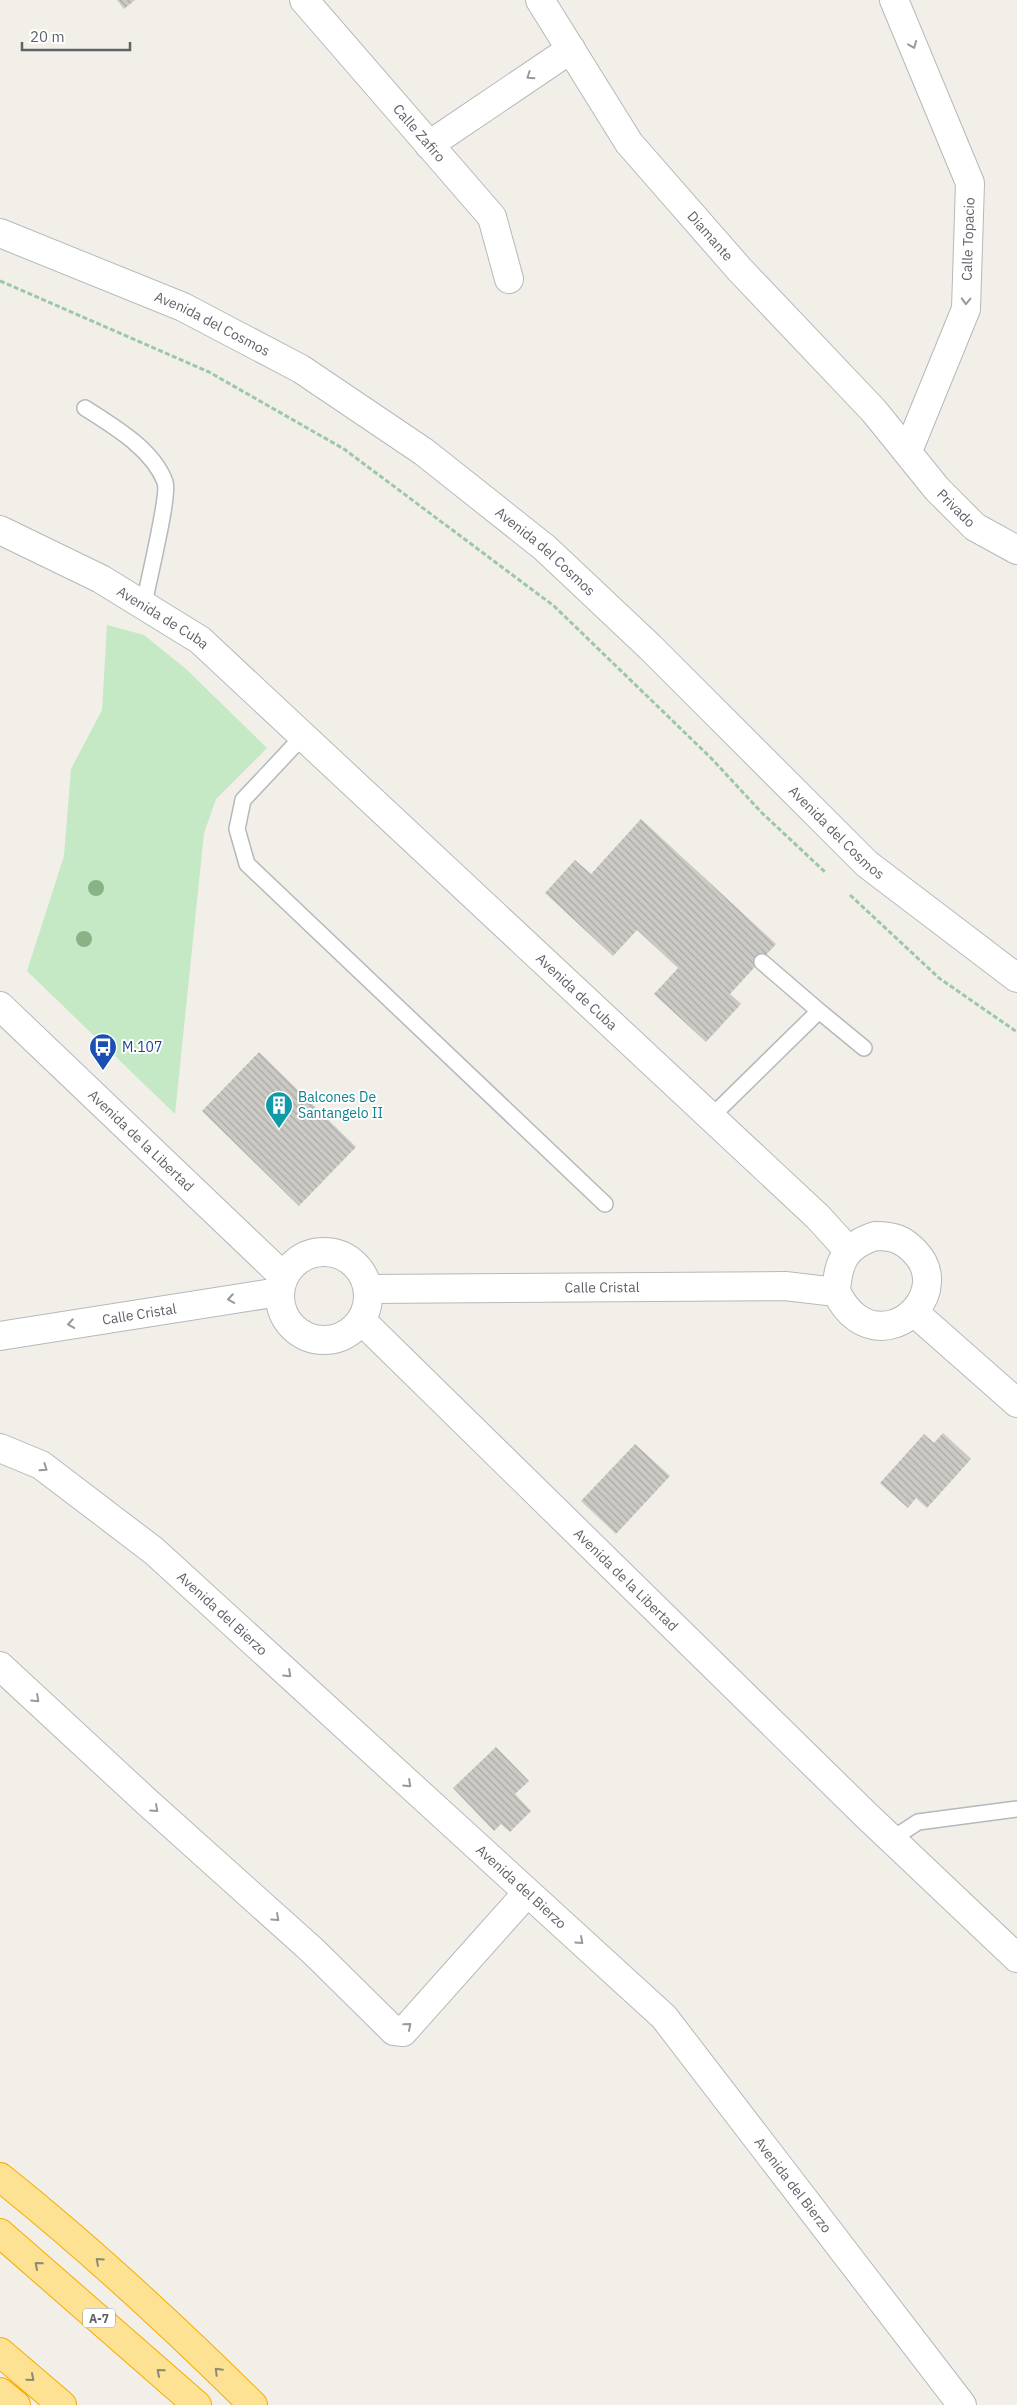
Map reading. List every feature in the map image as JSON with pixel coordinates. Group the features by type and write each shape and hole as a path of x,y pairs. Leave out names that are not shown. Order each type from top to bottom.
{"highway":[{"path":"0,2177 54,2220 198,2351 253,2405"},
{"name":"A-7","path":"0,2233 196,2405"},
{"path":"0,2352 62,2405"},
{"path":"0,2392 16,2405"}],"street":[{"name":"Calle Zafiro","path":"304,0 492,217 509,279"},
{"name":"Diamante","path":"540,0 629,143 740,270 874,410 908,451"},
{"name":"Calle Topacio","path":"894,0 970,183 966,310 908,451"},
{"path":"429,145 571,49"},
{"name":"Avenida del Cosmos","path":"0,233 107,275 200,316 301,369 424,452 559,561 650,647 867,864 1017,978"},
{"name":"Privado","path":"908,451 938,489 975,527 1017,550"},
{"name":"Avenida de Cuba","path":"0,530 101,579 200,640 304,735 818,1217 848,1250"},
{"name":"Avenida de la Libertad","path":"0,1006 281,1284"},
{"path":"875,1236 891,1236 906,1242 922,1259 927,1274 927,1285 923,1300 915,1313 905,1320 890,1326 874,1325 858,1319 852,1314 836,1292 840,1264 848,1250 861,1241 875,1236"},
{"path":"313,1252 334,1252 348,1258 368,1289 367,1306 361,1320 342,1336 326,1340 311,1338 298,1332 287,1321 281,1284 299,1258 313,1252"},
{"name":"Calle Cristal","path":"0,1336 281,1284"},
{"name":"Calle Cristal","path":"368,1289 785,1286 836,1292"},
{"path":"915,1313 1017,1403"},
{"name":"Avenida de la Libertad","path":"361,1320 892,1839 1017,1958"},
{"name":"Avenida del Bierzo","path":"0,1448 41,1465 154,1551 664,2017 962,2405"},
{"path":"0,1666 147,1802 313,1951 394,2031 403,2032 412,2024 438,1990 527,1893"}],"lane":[{"path":"85,408 145,451 166,483 162,521 144,605"},
{"path":"304,735 243,800 237,829 247,864 605,1204"},
{"path":"762,962 864,1048"},
{"path":"711,1117 819,1011"},
{"path":"892,1839 918,1822 1017,1809"}],"path":[{"path":"0,282 209,372 344,449 554,606 711,758 761,812 832,878"},
{"path":"846,892 939,978 1017,1032"}],"green space":[{"path":"107,625 144,635 186,669 267,748 216,799 204,833 175,1114 27,971 64,856 71,769 102,710"}],"building":[{"path":"117,0 135,0 124,9"},
{"path":"641,819 776,944 730,994 741,1004 706,1042 654,994 678,968 637,930 613,956 545,893 575,860 591,874"},
{"name":"Balcones De Santangelo II","path":"259,1052 356,1147 299,1206 202,1111"},
{"path":"943,1433 971,1459 927,1508 916,1498 908,1508 880,1483 924,1434 934,1443"},
{"path":"635,1444 670,1476 616,1534 581,1501"},
{"path":"496,1747 529,1781 515,1794 531,1811 510,1832 501,1824 494,1831 453,1788"}],"place":[{"name":"M.107","path":"103,1071"},
{"name":"Balcones De Santangelo II","path":"279,1129"}]}
